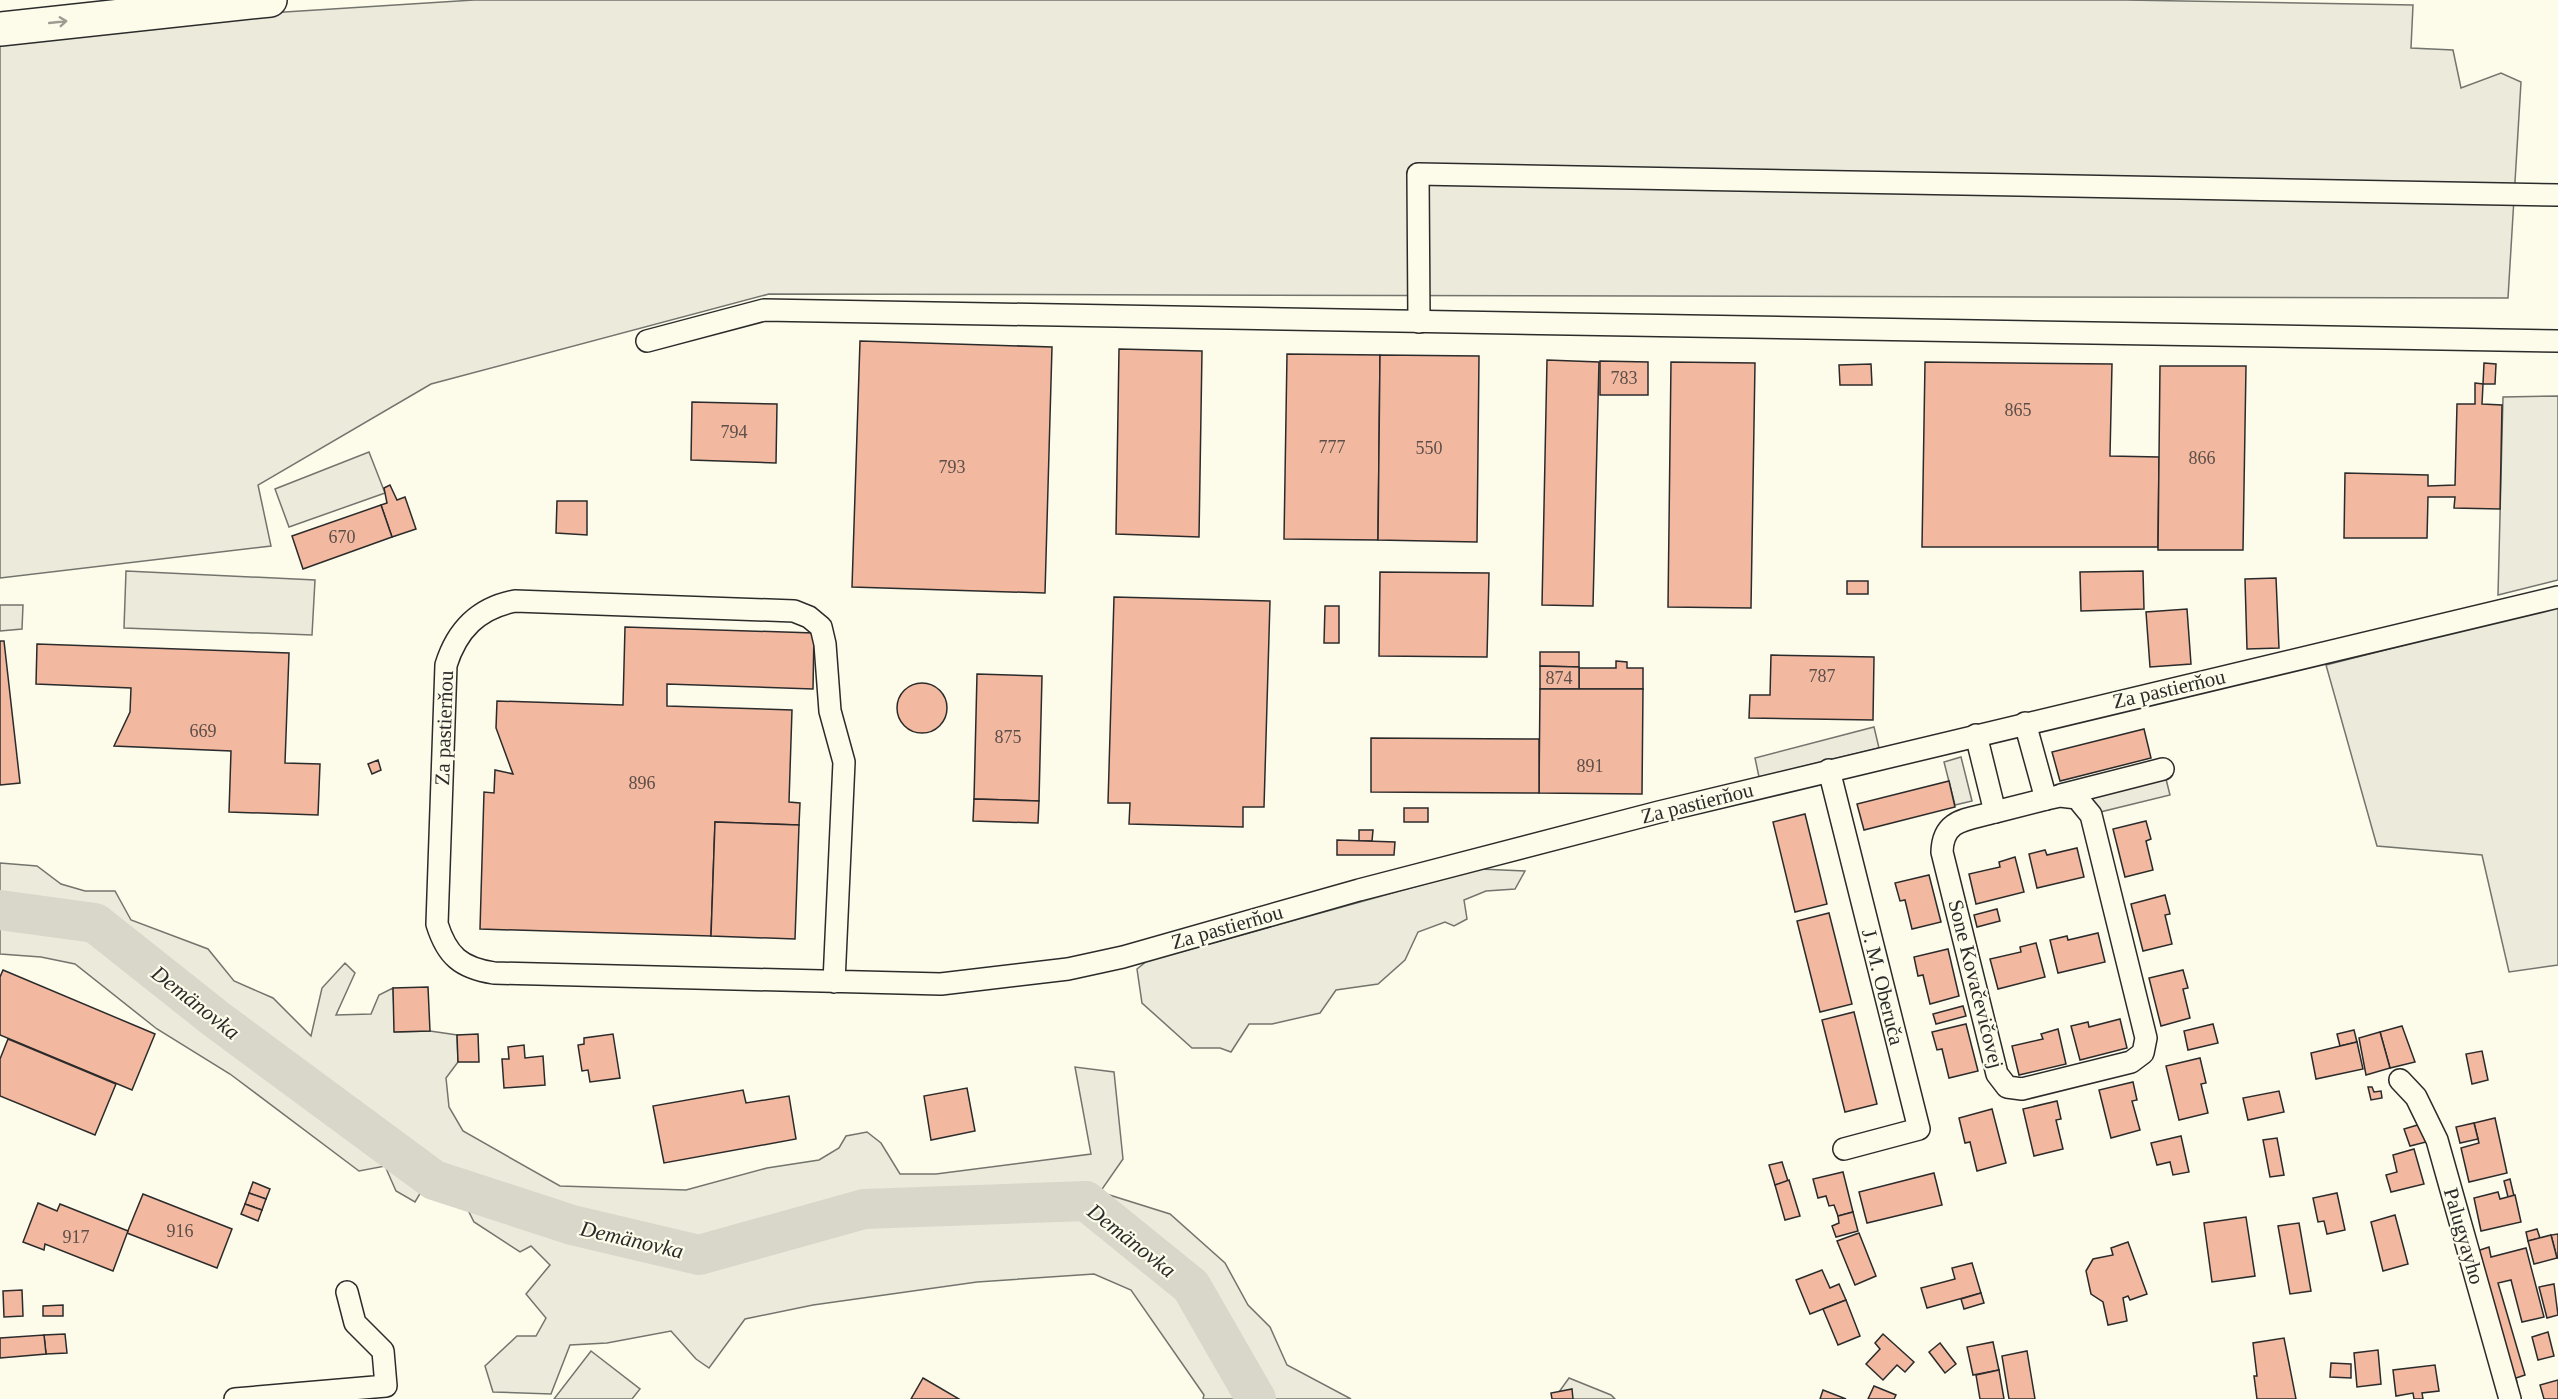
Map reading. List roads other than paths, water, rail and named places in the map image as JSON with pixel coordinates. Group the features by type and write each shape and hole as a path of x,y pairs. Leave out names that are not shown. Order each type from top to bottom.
{"highway":[{"path":"0,29 270,0"}],"street":[{"path":"1419,322 1418,174 2558,195"},
{"path":"647,341 764,310 2558,341"},
{"name":"Za pastierňou","path":"834,982 844,762 830,711 825,644 821,627 809,617 794,611 515,601 485,611 469,622 459,634 446,665 438,924 441,936 456,959 474,970 494,973 834,982 964,983 1068,969 1123,957 1562,837 1829,770 2558,597"},
{"path":"2025,723 2053,797"},
{"path":"1976,735 1995,812"},
{"name":"Sone Kovačevičovej","path":"2053,797 2077,798 2091,815 2146,1038 2144,1053 2131,1062 2022,1089 2007,1087 1997,1074 1942,852 1946,832 1951,825 1995,812 2053,797 2163,769"},
{"name":"J. M. Oberuča","path":"1829,770 1919,1129 1844,1149"},
{"name":"Palugyayho","path":"2400,1080 2416,1097 2437,1140 2510,1399"},
{"path":"235,1399 386,1386 383,1351 355,1323 347,1292"}],"waterway":[{"name":"Demänovka","path":"0,910 95,923 216,1019 434,1180 572,1225 699,1255 864,1209 1086,1201 1191,1286 1256,1399"}]}
